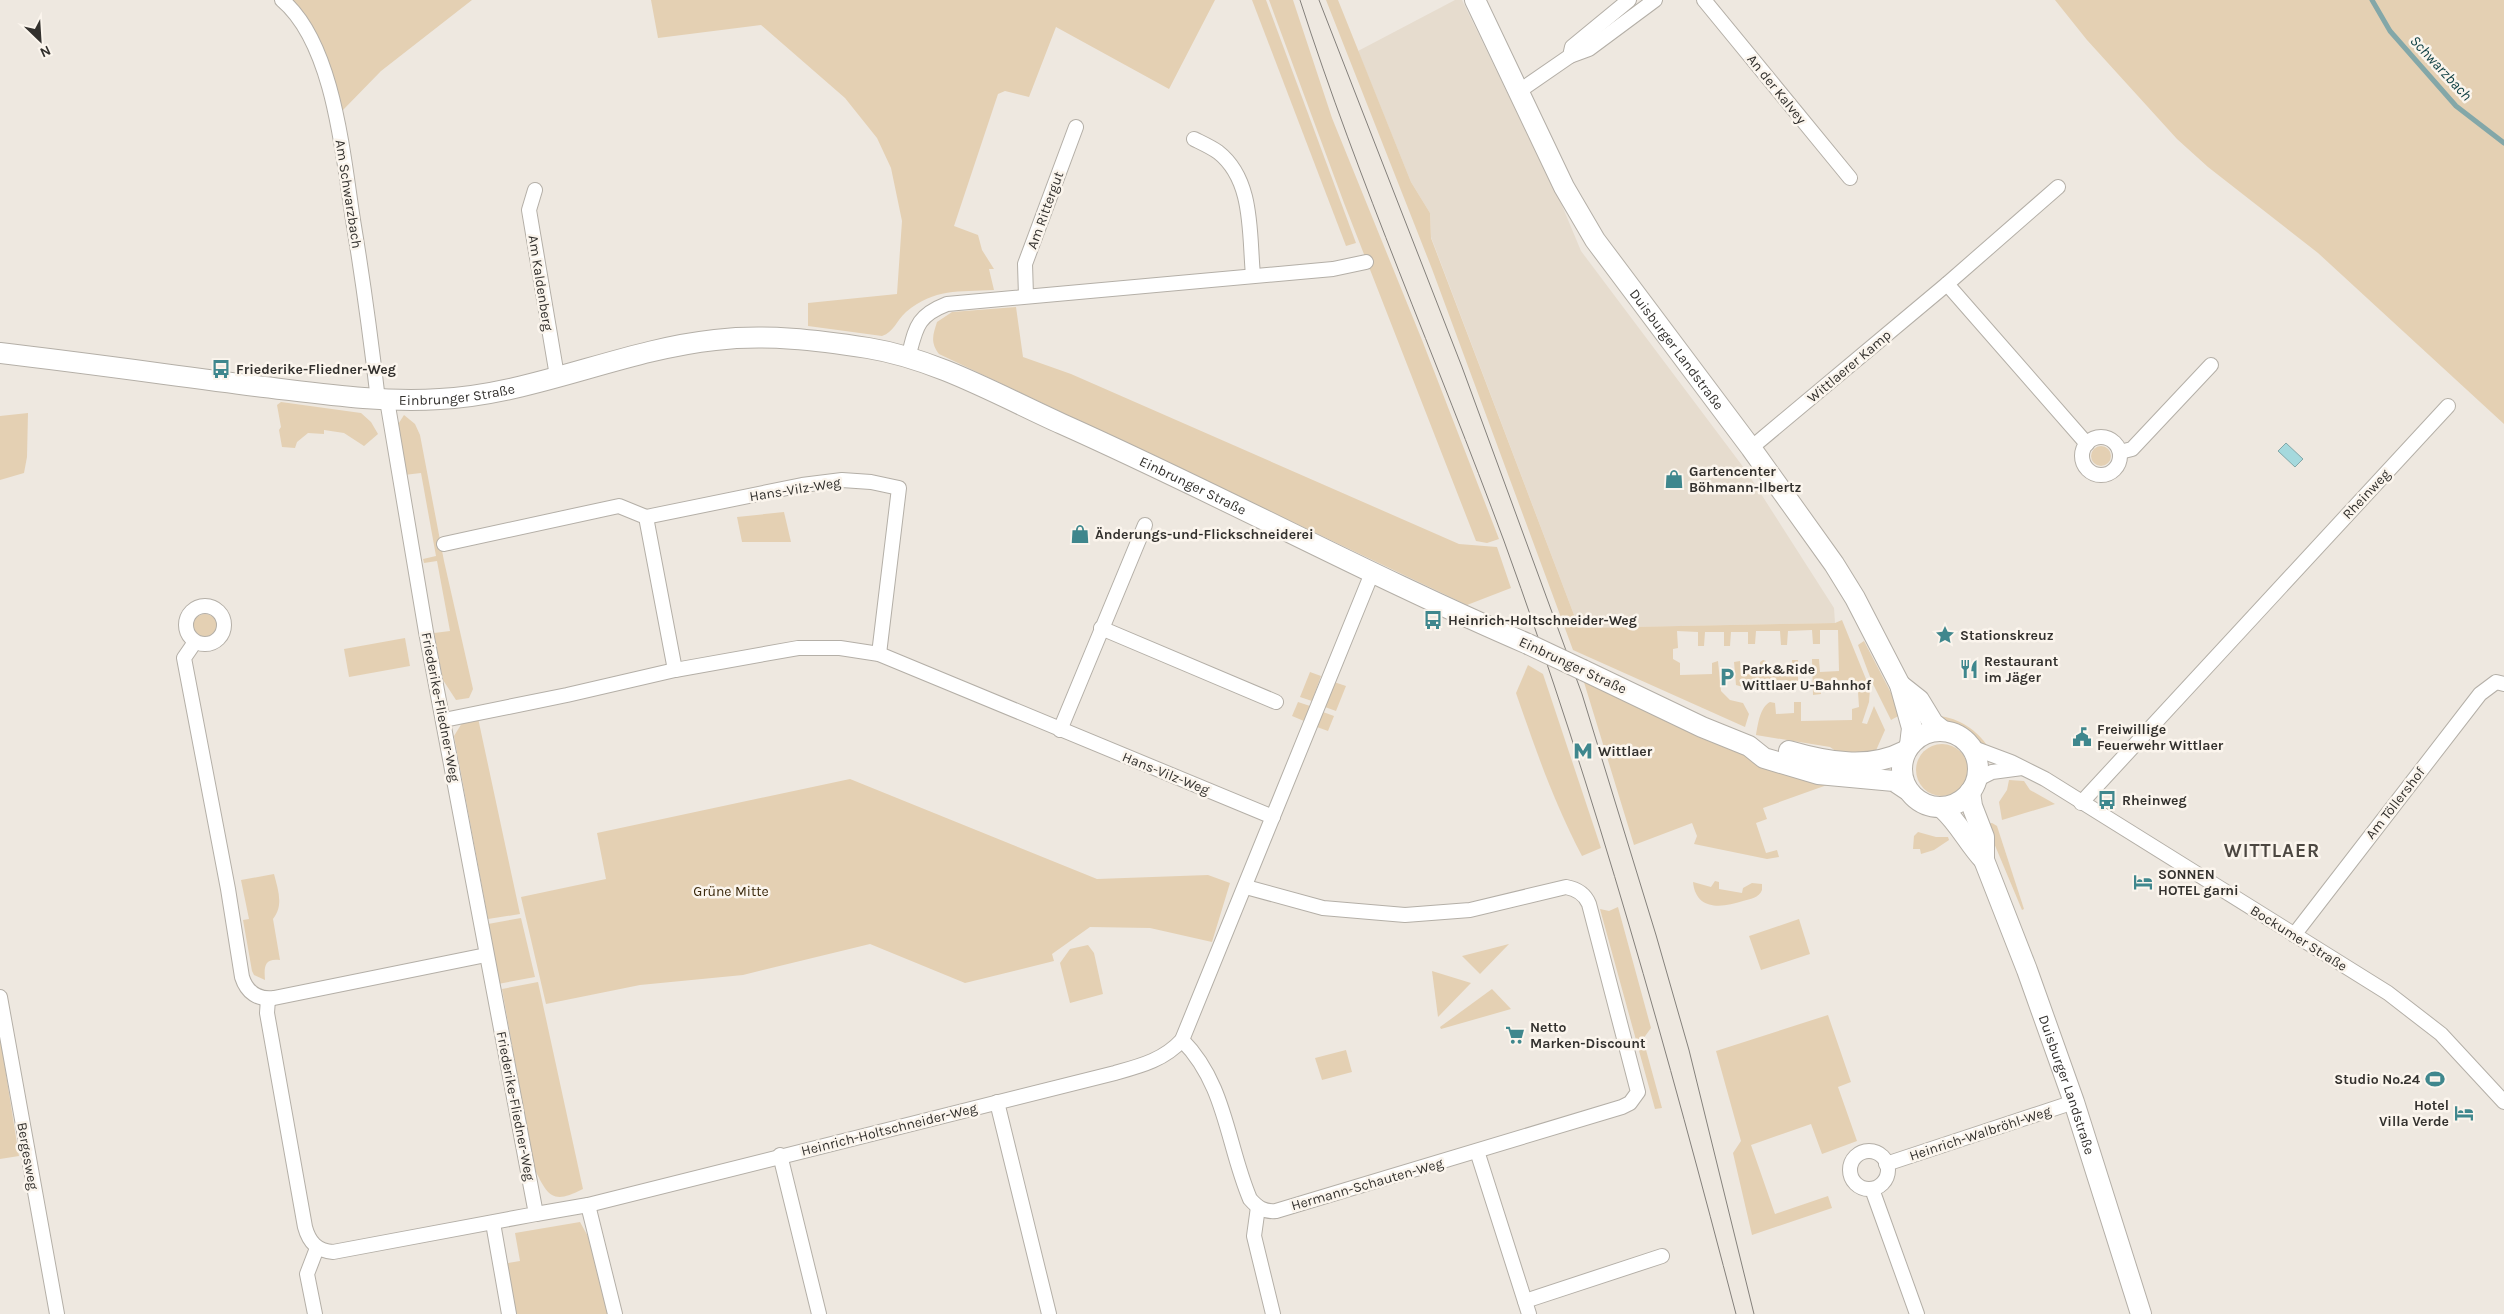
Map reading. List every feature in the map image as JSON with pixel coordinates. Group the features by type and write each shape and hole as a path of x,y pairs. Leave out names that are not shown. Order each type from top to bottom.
{"street":[{"name":"Am Schwarzbach","path":"282,0 296,16 311,41 325,74 338,126 382,400"},
{"name":"Duisburger Landstraße","path":"1475,0 1564,187 1595,240 1751,448 1834,564 1860,607 1900,685 1912,728 1901,774 1906,788 1923,804 1942,808 1956,820 1969,845 1984,860"},
{"path":"1570,56 1572,47 1629,0"},
{"path":"1518,92 1570,56 1589,50 1654,0"},
{"name":"An der Kalvey","path":"1704,0 1850,178"},
{"name":"Am Rittergut","path":"1026,296 1025,264 1076,127"},
{"path":"1194,139 1218,152 1236,172 1242,184 1246,198 1253,275"},
{"name":"Wittlaerer Kamp","path":"1751,448 1947,284 2058,187"},
{"name":"Am Kaldenberg","path":"535,190 529,210 557,376"},
{"path":"908,358 921,319 935,308 947,304 1333,269 1366,262"},
{"path":"1947,284 2086,444"},
{"name":"Einbrunger Straße","path":"0,354 382,400 445,399 513,387 674,347 714,340 749,338 807,340 872,349 908,358 956,376 1129,454 1372,573 1528,644 1702,727 1749,746 1755,753 1764,758 1818,774 1894,781 1906,788"},
{"path":"2120,452 2132,449 2211,365"},
{"name":"Friederike-Fliedner-Weg","path":"382,400 536,1214"},
{"name":"Rheinweg","path":"2081,803 2448,406"},
{"path":"2097,437 2109,438 2118,446 2120,452 2118,465 2109,474 2097,474 2086,468 2083,462 2082,456 2086,444 2097,437"},
{"name":"Hans-Vilz-Weg","path":"646,517 802,485 842,480 872,482 899,488 880,654"},
{"path":"444,544 619,506 646,517 675,670"},
{"path":"1060,730 1145,525"},
{"name":"Heinrich-Holtschneider-Weg","path":"536,1214 588,1205 780,1155 1145,1065 1164,1056 1182,1040 1246,887 1372,573"},
{"path":"1101,628 1276,702"},
{"path":"195,642 184,658 228,888 242,977 250,992 268,999 486,956"},
{"name":"Hans-Vilz-Weg","path":"444,720 567,695 675,670 798,648 840,648 880,654 1273,817"},
{"name":"Am Töllershof","path":"2294,935 2468,708 2480,694 2496,682 2504,684"},
{"name":"Duisburger Landstraße","path":"1900,685 1919,700 1933,723 1943,731 1956,734 1971,747 1978,766 1973,786 1972,806 1984,837 1984,860 2027,970 2074,1102 2141,1314"},
{"path":"1908,748 1928,733 1943,731"},
{"name":"Einbrunger Straße","path":"1749,746 1757,743 1812,758 1854,763 1879,760 1908,748"},
{"name":"Bockumer Straße","path":"1971,747 2045,779 2388,993 2441,1034 2504,1102"},
{"path":"1942,808 1959,802 1973,786 1992,772 2022,768"},
{"name":"Hermann-Schauten-Weg","path":"1246,887 1323,908 1406,915 1470,910 1566,887 1578,890 1586,898 1638,1084 1638,1092 1635,1099 1622,1107 1276,1211 1266,1211 1258,1207"},
{"name":"Bergesweg","path":"0,997 57,1314"},
{"path":"268,999 267,1013 305,1227 309,1238 318,1248 333,1252 536,1214"},
{"path":"1182,1040 1207,1070 1228,1123 1247,1191 1258,1207 1254,1236 1273,1314"},
{"path":"997,1102 1049,1314"},
{"name":"Heinrich-Walbröhl-Weg","path":"1886,1164 2074,1102"},
{"path":"1477,1152 1527,1307 1662,1256"},
{"path":"1864,1152 1881,1156 1886,1164 1886,1177 1878,1186 1872,1189 1866,1189 1854,1183 1850,1171 1853,1159 1864,1152"},
{"path":"780,1155 819,1314"},
{"path":"1872,1189 1917,1314"},
{"path":"588,1205 615,1314"},
{"path":"493,1223 509,1314"},
{"path":"315,1314 307,1274 318,1248"}],"shaded area":[{"path":"1455,0 1462,0 1561,203 1581,251 1747,472 1834,608 1835,623 1579,628 1431,237 1430,213 1411,182 1358,51"}],"green space":[{"path":"290,0 472,0 381,71 343,110 336,111"},
{"path":"651,0 1215,0 1169,89 1056,27 1029,97 1005,91 998,94 954,226 978,235 982,250 994,269 989,269 994,290 947,293 927,299 906,312 892,329 882,336 808,326 808,303 897,294 902,221 891,168 877,138 845,98 761,25 658,38"},
{"path":"1252,0 1266,0 1356,243 1346,246"},
{"path":"1269,0 1293,0 1332,118 1422,340 1499,539 1487,543 1476,541 1344,203"},
{"path":"1326,0 1338,0 1411,182 1430,213 1431,238 1579,628 1835,623 1842,620 1870,689 1869,702 1862,723 1867,724 1874,706 1885,730 1874,755 1840,754 1830,747 1756,735 1762,712 1770,702 1775,703 1776,714 1794,713 1794,702 1801,702 1801,721 1852,720 1852,709 1859,707 1858,692 1852,690 1851,680 1821,681 1821,694 1813,695 1812,659 1819,659 1820,672 1839,671 1838,630 1820,630 1820,644 1813,644 1812,630 1788,631 1787,645 1781,645 1780,631 1756,631 1755,644 1748,644 1748,632 1731,632 1730,646 1724,646 1724,632 1705,632 1704,646 1698,646 1698,632 1677,631 1678,648 1673,649 1673,659 1680,663 1680,675 1712,674 1712,663 1718,661 1721,691 1730,700 1743,703 1749,714 1745,727 1573,650 1432,269"},
{"path":"2055,0 2504,0 2504,424 2318,253 2208,167 2177,139 2087,40"},
{"path":"1016,307 1023,357 1071,374 1459,544 1497,547 1511,588 1467,605 939,354 936,350 933,338 937,322 952,312"},
{"path":"281,402 361,413 371,422 378,434 364,446 344,433 324,430 324,434 308,433 297,442 295,448 282,447 277,405"},
{"path":"28,413 27,457 24,473 0,480 0,416"},
{"path":"404,415 415,424 420,435 444,561 473,689 469,698 456,700 443,680 434,633 450,631 437,561 424,563 423,559 436,556 421,473 404,475 397,426"},
{"path":"2101,446 2108,449 2111,456 2108,463 2101,466 2094,463 2091,456 2094,449"},
{"path":"784,512 791,542 742,542 737,517"},
{"path":"205,614 214,617 217,626 214,635 205,638 196,635 193,626 196,617"},
{"path":"405,638 410,666 349,677 344,649"},
{"path":"1864,641 1902,714 1891,720 1872,682 1858,645"},
{"path":"1792,660 1798,660 1798,684 1788,685 1787,680 1748,681 1743,687 1736,685 1734,662 1740,661 1741,674 1760,674 1760,662 1766,661 1767,673 1791,673"},
{"path":"1528,665 1543,674 1601,848 1582,856 1554,796 1516,693"},
{"path":"1310,672 1321,676 1312,701 1300,697"},
{"path":"1583,679 1751,758 1826,780 1827,785 1763,808 1767,819 1756,823 1766,853 1777,850 1779,857 1767,859 1694,844 1697,836 1692,823 1634,845"},
{"path":"1334,682 1346,686 1336,711 1325,707"},
{"path":"1298,702 1310,706 1304,721 1292,716"},
{"path":"1323,712 1334,716 1328,731 1317,727"},
{"path":"1939,716 1954,719 1967,726 1979,735 1988,747"},
{"path":"478,718 520,914 488,919 454,736 462,723"},
{"path":"1937,744 1947,744 1961,751 1968,765 1968,775 1961,789 1947,796 1937,796 1927,792 1920,785 1916,775 1916,765 1920,755 1927,748"},
{"name":"Grüne Mitte","path":"850,779 1097,879 1208,875 1230,883 1212,942 1150,928 1090,927 1052,954 1054,961 965,983 870,944 743,975 640,985 546,1004 521,897 606,879 597,833"},
{"path":"2009,780 2024,781 2030,790 2055,804 2002,820 1999,802 2007,790"},
{"path":"1992,823 1997,826 2024,909 2022,910 1986,824"},
{"path":"1918,832 1936,837 1948,837 1949,840 1934,850 1921,854 1920,849 1913,849 1914,836"},
{"path":"274,874 279,903 273,919 280,960 271,960 266,964 265,980 254,975 252,971 243,920 249,919 241,880"},
{"path":"1715,881 1719,882 1719,889 1742,893 1743,888 1752,883 1762,884 1762,890 1759,895 1751,899 1727,905 1711,905 1699,898 1693,882 1711,887"},
{"path":"1618,907 1651,1028 1643,1039 1662,1108 1655,1109 1600,909 1609,911"},
{"path":"521,918 535,977 498,984 488,924"},
{"path":"1799,919 1810,954 1761,970 1749,936"},
{"path":"1509,944 1480,974 1462,956"},
{"path":"1088,945 1094,953 1103,994 1070,1003 1060,963 1070,949"},
{"path":"1432,971 1471,983 1438,1017"},
{"path":"538,982 583,1189 573,1194 558,1197 547,1191 534,1168 502,989"},
{"path":"1492,989 1511,1009 1441,1029 1440,1027"},
{"path":"1828,1015 1851,1082 1838,1087 1857,1141 1822,1154 1811,1124 1751,1145 1775,1214 1828,1196 1832,1208 1752,1235 1733,1153 1741,1141 1716,1051"},
{"path":"0,1036 19,1156 0,1159"},
{"path":"1346,1050 1352,1072 1322,1080 1315,1058"},
{"path":"580,1222 595,1249 610,1314 512,1314 502,1264 520,1261 515,1233"}],"water":[{"path":"2286,443 2303,459 2295,467 2278,451"}],"waterway":[{"name":"Schwarzbach","path":"2372,0 2390,31 2456,106 2504,143"}],"tram line":[{"path":"1300,0 1347,136 1504,541 1570,732 1657,1022 1736,1314"},
{"path":"1319,0 1462,367 1582,694 1689,1050 1754,1314"}],"place":[{"name":"Friederike-Fliedner-Weg","path":"221,369"},
{"name":"Gartencenter Böhmann-Ilbertz","path":"1674,479"},
{"name":"Änderungs-und-Flickschneiderei","path":"1080,534"},
{"name":"Heinrich-Holtschneider-Weg","path":"1433,620"},
{"name":"Stationskreuz","path":"1945,635"},
{"name":"Restaurant im Jäger","path":"1969,669"},
{"name":"Park&Ride Wittlaer U-Bahnhof","path":"1727,677"},
{"name":"Freiwillige Feuerwehr Wittlaer","path":"2082,737"},
{"name":"Wittlaer","path":"1583,751"},
{"name":"Rheinweg","path":"2107,800"},
{"name":"SONNEN HOTEL garni","path":"2143,882"},
{"name":"Netto Marken-Discount","path":"1515,1035"},
{"name":"Studio No.24","path":"2435,1079"},
{"name":"Hotel Villa Verde","path":"2464,1113"}],"district":[{"name":"WITTLAER","path":"2272,850"}]}
